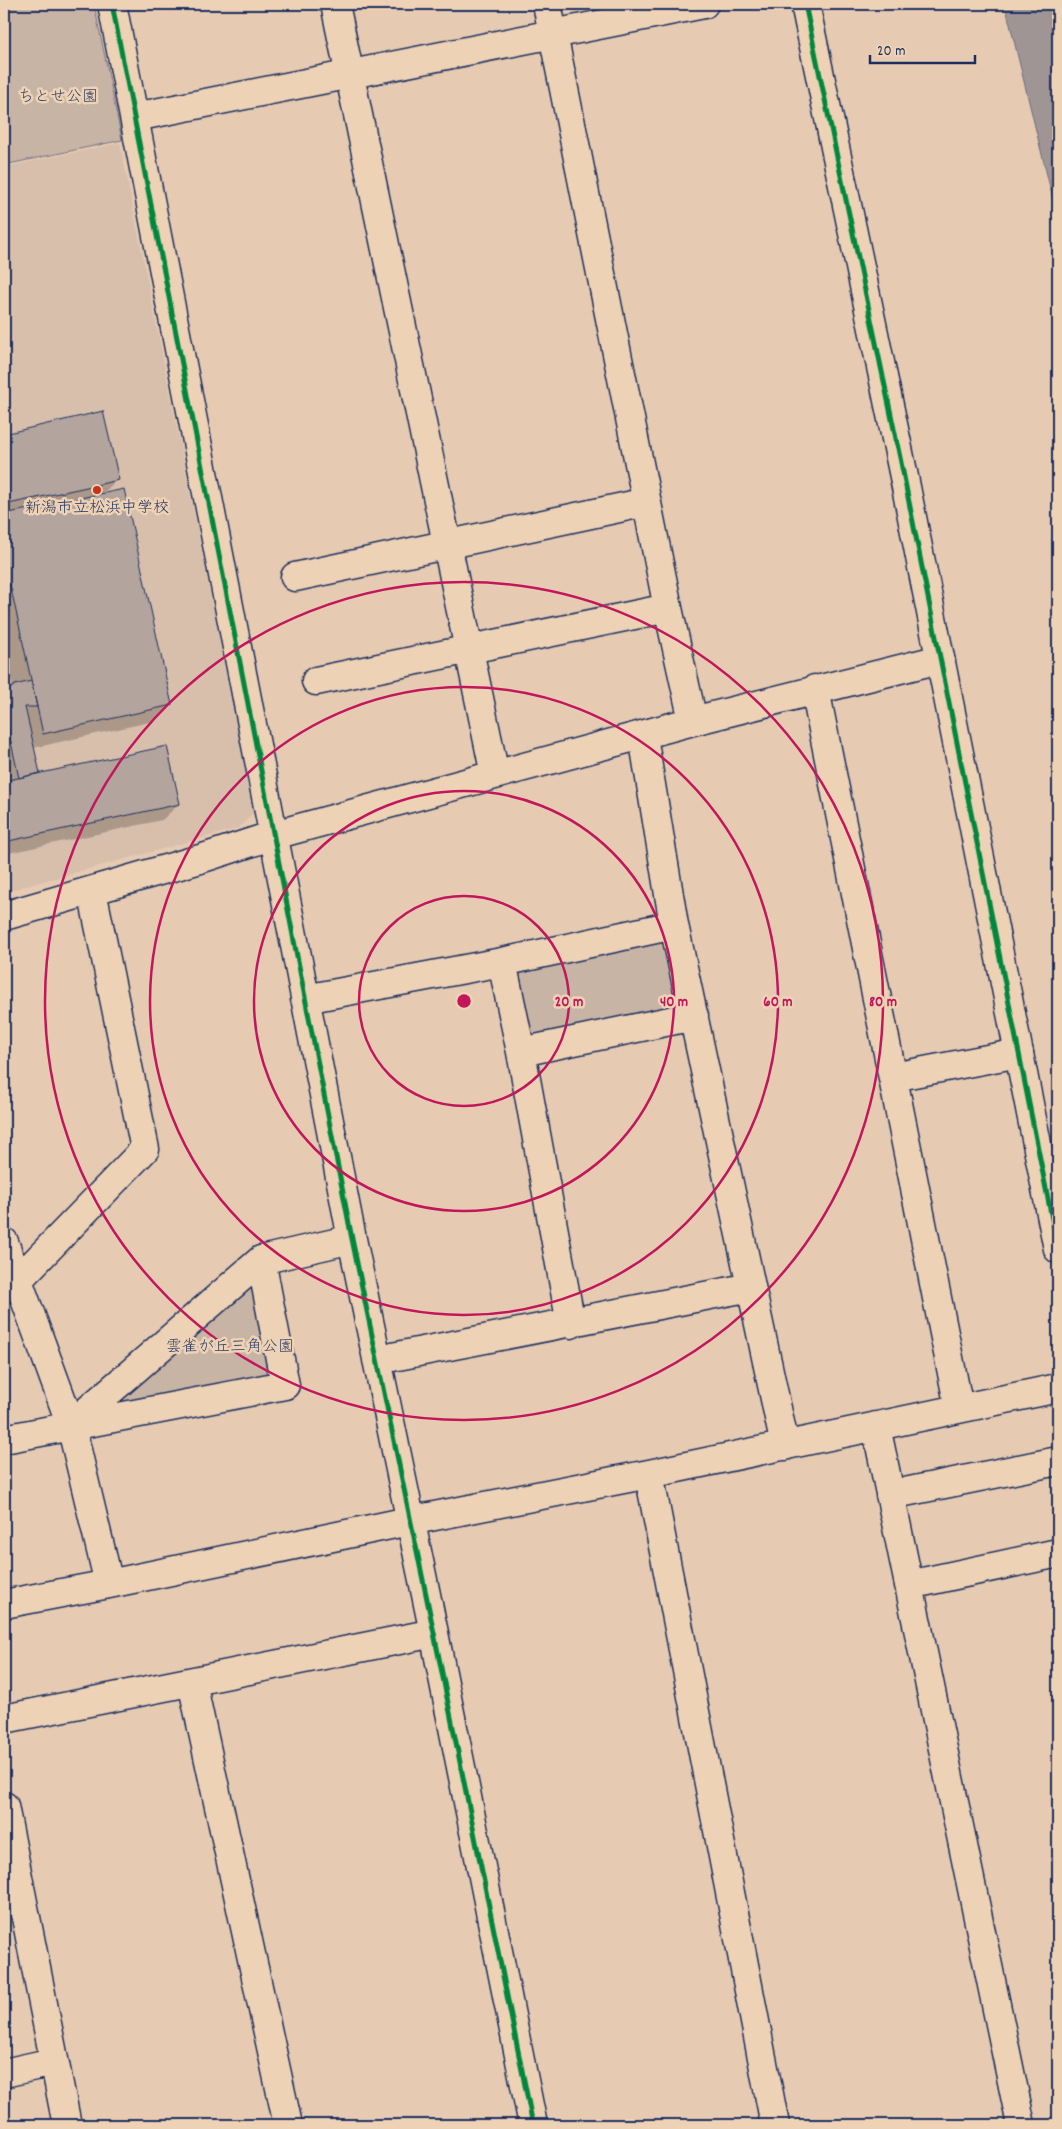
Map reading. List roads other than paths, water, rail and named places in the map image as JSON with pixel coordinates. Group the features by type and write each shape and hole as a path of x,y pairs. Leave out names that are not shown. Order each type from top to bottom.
{"street":[{"path":"112,4 352,1239 409,1521 434,1633 532,2125"},
{"path":"335,4 495,776"},
{"path":"547,4 668,608 693,721"},
{"path":"135,117 704,4"},
{"path":"805,4 897,443 1058,1249"},
{"path":"295,577 647,502"},
{"path":"316,681 668,608"},
{"path":"4,916 274,835 693,721 940,659"},
{"path":"815,689 959,1408"},
{"path":"642,736 674,925 785,1446"},
{"path":"11,1282 145,1149 92,891"},
{"path":"305,999 502,962 674,925"},
{"path":"502,962 521,1052 571,1324"},
{"path":"521,1052 694,1016"},
{"path":"893,1077 1019,1053"},
{"path":"71,1425 261,1260 352,1239"},
{"path":"4,1242 11,1282 71,1425 109,1584"},
{"path":"4,1439 285,1385 261,1260"},
{"path":"377,1360 571,1324 751,1287"},
{"path":"4,1604 650,1474 1058,1388"},
{"path":"876,1426 1021,2125"},
{"path":"890,1495 1058,1461"},
{"path":"650,1474 775,2125"},
{"path":"909,1585 1058,1553"},
{"path":"4,1720 434,1633"},
{"path":"192,1682 288,2125"},
{"path":"4,1806 12,1899 67,2125"},
{"path":"4,2073 53,2062"}],"place":[{"name":"新潟市立松浜中学校","path":"97,490"}],"park label":[{"name":"ちとせ公園","path":"58,97"},
{"name":"雲雀が丘三角公園","path":"230,1347"}]}
